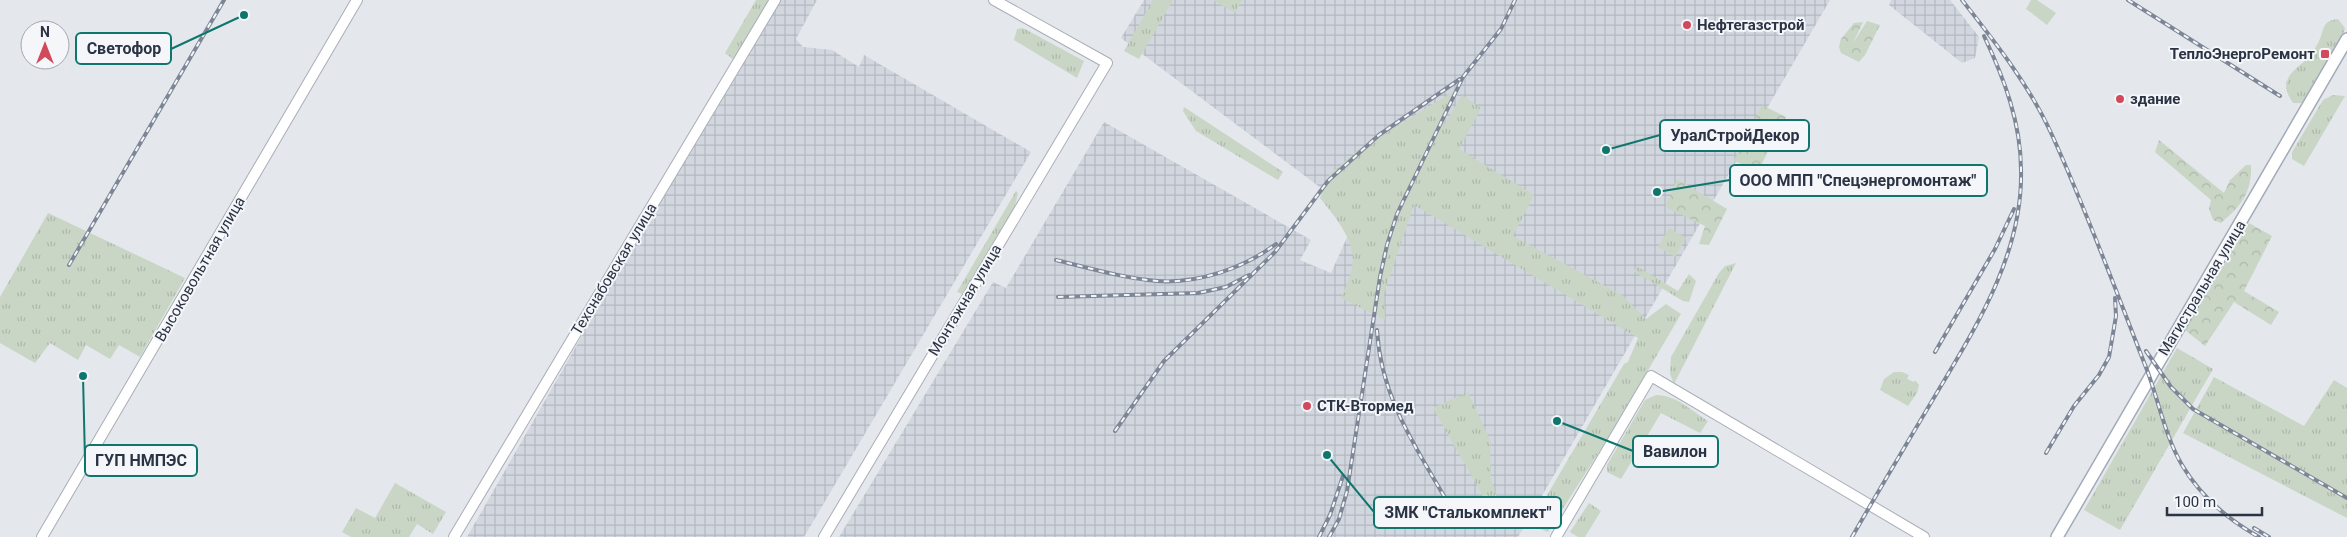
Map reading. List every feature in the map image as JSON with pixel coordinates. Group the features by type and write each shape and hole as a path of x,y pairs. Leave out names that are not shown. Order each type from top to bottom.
{"main road":[{"name":"Магистральная улица","path":"2057,537 2347,39"}],"street":[{"name":"Высоковольтная улица","path":"42,537 357,0"},
{"name":"Техснабовская улица","path":"454,537 775,0"},
{"name":"Монтажная улица","path":"824,537 1107,63 994,0"},
{"path":"1556,537 1651,376 1924,537"}],"shaded area":[{"path":"774,0 817,0 796,39 803,47 832,50 859,67 864,55 1031,152 804,537 467,537"},
{"path":"1144,0 1830,0 1518,537 839,537 993,282 1006,288 1104,122 1311,240 1300,260 1331,273 1357,215 1121,38"},
{"path":"1891,0 1950,0 1979,37 1975,58 1962,63 1889,5"}],"green space":[{"path":"756,0 769,0 734,60 725,53"},
{"path":"1153,0 1173,0 1139,59 1124,51"},
{"path":"1213,0 1242,0 1235,13"},
{"path":"2031,0 2037,0 2056,13 2047,25 2026,9"},
{"path":"2338,19 2345,28 2338,50 2305,103 2293,103 2287,90 2288,77 2313,52 2324,26"},
{"path":"1867,21 1880,25 1865,55 1859,62 1841,53 1839,47 1841,39 1854,23 1863,22 1853,43"},
{"path":"1023,28 1084,61 1077,78 1014,40 1017,29"},
{"path":"1456,90 1442,128 1462,95 1481,108 1459,149 1534,195 1513,236 1622,295 1646,319 1666,304 1681,314 1613,430 1548,532 1538,528 1536,514 1624,364 1628,362 1638,338 1414,205 1384,293 1385,320 1341,298 1352,268 1351,248 1344,230 1320,198 1329,175 1358,150"},
{"path":"2333,95 2345,96 2304,166 2292,159 2292,152 2323,100"},
{"path":"1762,105 1786,117 1758,171 1734,161"},
{"path":"1184,107 1283,172 1278,180 1196,131 1183,111"},
{"path":"2159,140 2224,193 2230,180 2246,165 2251,165 2250,183 2240,205 2221,223 2213,220 2209,209 2211,200 2155,152"},
{"path":"1677,179 1727,209 1709,245 1699,244 1705,226 1665,207"},
{"path":"1016,191 1018,193 1015,206 962,294 957,292"},
{"path":"48,213 185,278 140,357 119,345 110,359 86,345 78,360 50,343 35,363 0,343 0,297"},
{"path":"2249,223 2272,236 2244,291 2279,312 2271,325 2234,302 2205,346 2185,330"},
{"path":"1669,228 1686,238 1675,257 1658,247"},
{"path":"1736,263 1674,384 1670,374 1671,357 1719,273 1725,266"},
{"path":"1638,267 1678,291 1689,274 1696,281 1689,302 1683,301 1633,271"},
{"path":"2177,348 2213,369 2120,530 2084,510"},
{"path":"1894,372 1902,372 1909,375 1907,379 1914,382 1915,380 1919,385 1917,393 1908,406 1880,390 1884,379"},
{"path":"2214,377 2304,426 2334,380 2347,388 2347,518 2183,433"},
{"path":"1468,392 1490,440 1491,480 1496,495 1513,523 1501,528 1433,408"},
{"path":"1656,395 1677,401 1708,421 1700,433 1661,413 1621,479 1607,472 1607,465 1645,400"},
{"path":"395,483 446,512 433,534 417,524 409,537 351,537 342,532 356,508 375,518"},
{"path":"1589,503 1601,511 1585,537 1578,537 1570,532"}],"railway":[{"path":"69,265 224,0"},
{"path":"1329,537 1339,519 1347,491 1380,277 1387,245 1397,214 1463,77 1501,29 1515,0"},
{"path":"1962,0 2023,82 2052,135 2101,252 2147,370 2171,442 2182,465 2189,477 2206,497 2236,523 2259,537"},
{"path":"2128,0 2280,96"},
{"path":"1852,537 1981,316 1994,289 2014,231 2020,201 2021,170 2018,135 2010,101 1984,36"},
{"path":"1115,431 1164,361 1275,252 1328,181 1379,135 1460,79"},
{"path":"1935,352 1995,249 2014,209"},
{"path":"1056,260 1132,278 1157,281 1188,280 1220,273 1235,267 1276,244"},
{"path":"1058,297 1198,293 1226,287 1249,275"},
{"path":"2046,453 2074,406 2099,375 2109,357 2116,316 2115,298"},
{"path":"1377,330 1380,355 1386,379 1403,424 1452,510"},
{"path":"2146,351 2171,387 2193,409 2347,498"},
{"path":"1319,537 1330,515 1343,476"},
{"path":"2254,528 2269,537"}],"place":[{"name":"Светофор","path":"244,15"},
{"name":"Нефтегазстрой","path":"1687,25"},
{"name":"ТеплоЭнергоРемонт","path":"2325,54"},
{"name":"здание","path":"2120,99"},
{"name":"УралСтройДекор","path":"1606,150"},
{"name":"ООО МПП \"Спецэнергомонтаж\"","path":"1657,192"},
{"name":"ГУП НМПЭС","path":"83,376"},
{"name":"СТК-Втормед","path":"1307,406"},
{"name":"Вавилон","path":"1557,421"},
{"name":"ЗМК \"Сталькомплект\"","path":"1327,455"}]}
